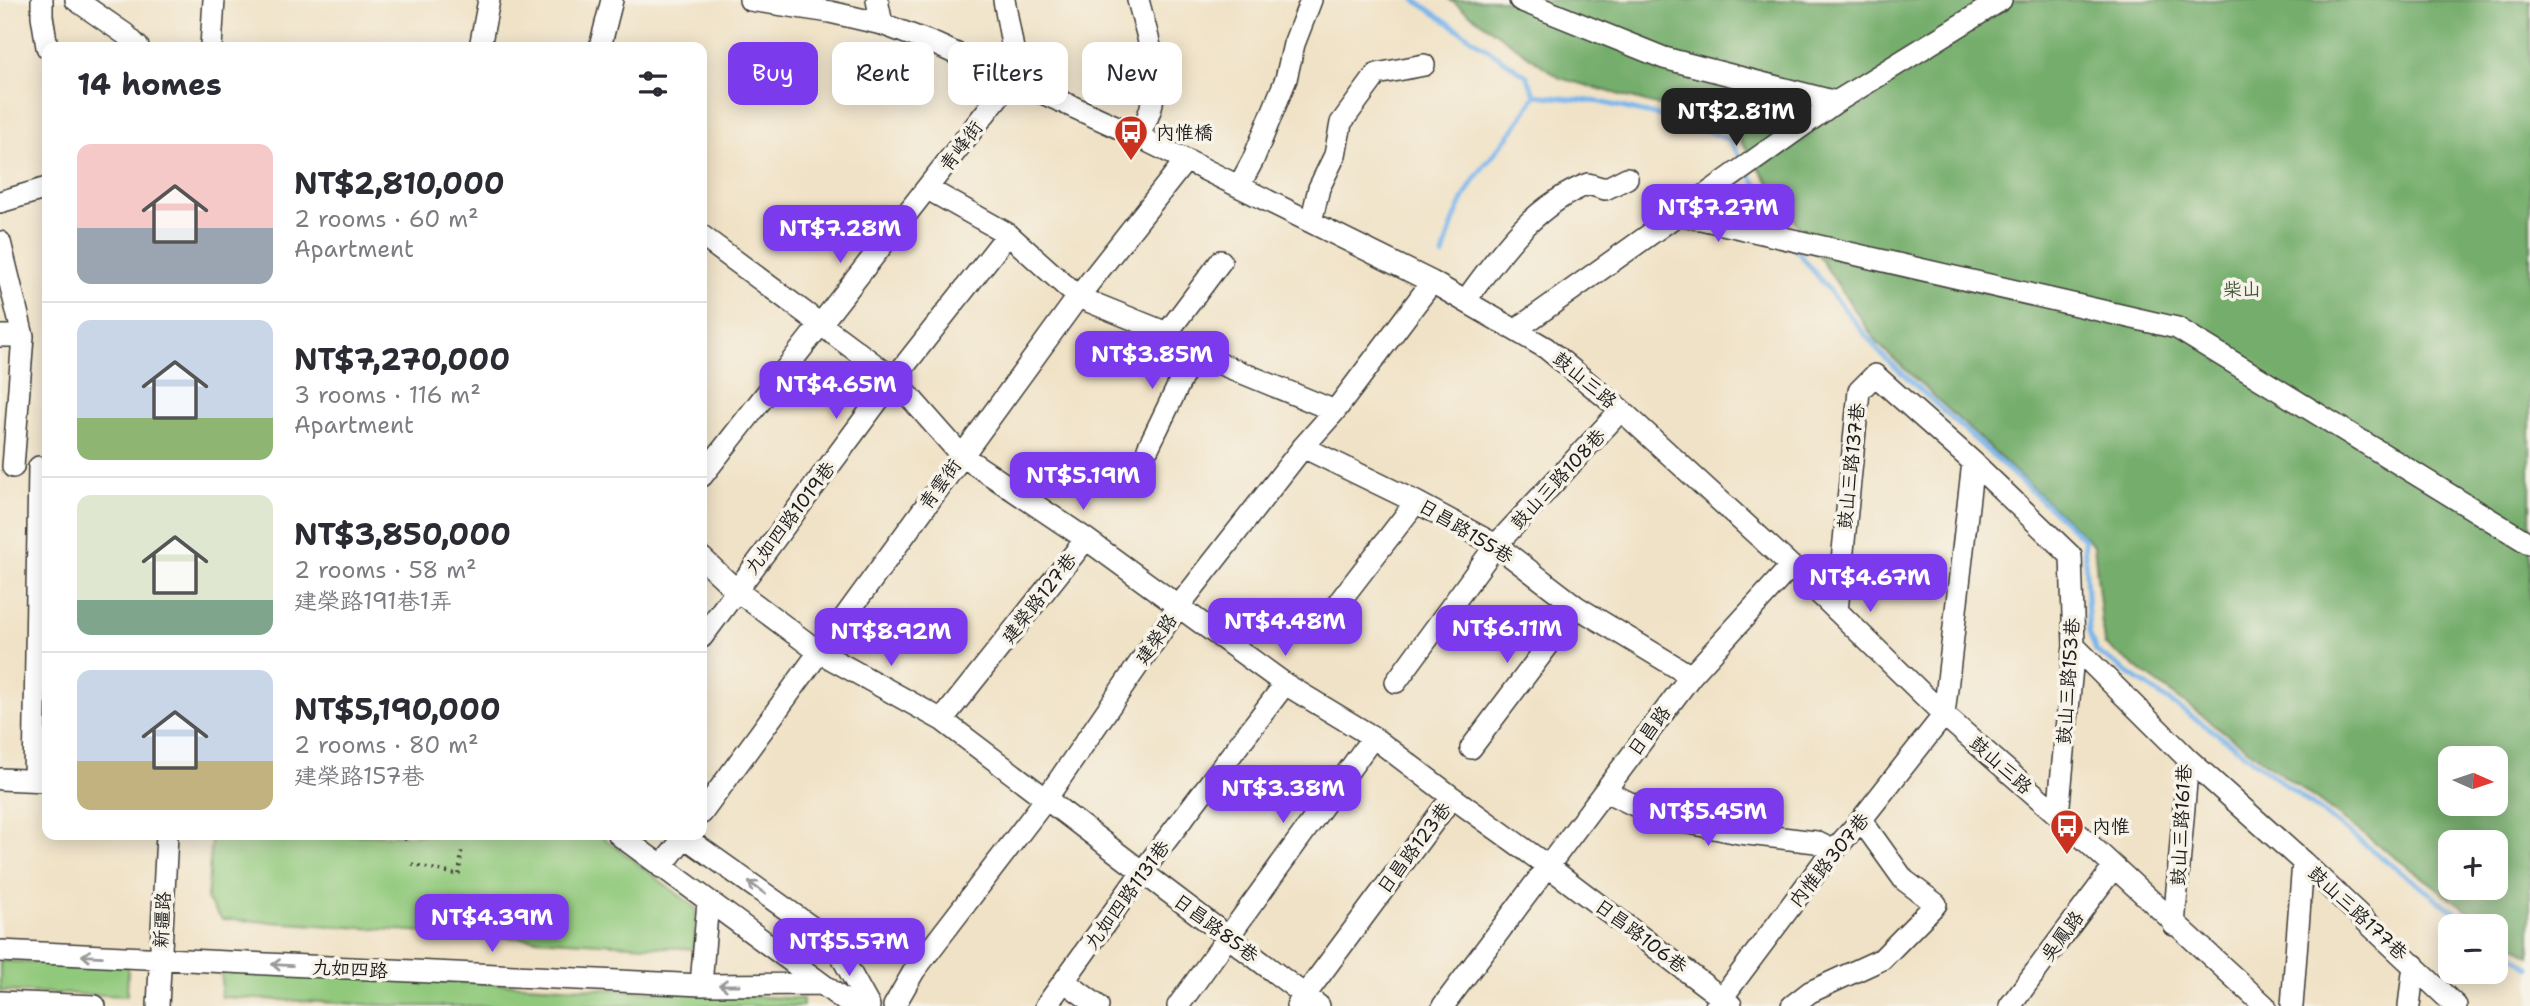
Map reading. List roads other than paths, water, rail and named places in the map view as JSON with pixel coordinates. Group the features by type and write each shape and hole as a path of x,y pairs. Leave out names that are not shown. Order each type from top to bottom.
{"street":[{"path":"43,0 42,16 46,42"},
{"path":"76,0 133,42"},
{"path":"211,42 214,0"},
{"path":"481,42 489,0"},
{"path":"601,42 612,0"},
{"name":"鼓山三路","path":"750,0 830,12 882,24 948,50"},
{"path":"877,0 882,24"},
{"path":"1004,0 1010,42"},
{"path":"1137,136 1147,122 1153,106 1154,60 1138,0"},
{"path":"1239,187 1286,79 1294,44 1311,0"},
{"path":"1520,0 1664,58 1836,102"},
{"path":"1517,329 1836,102 2001,0"},
{"path":"1311,222 1319,188 1335,155 1341,123 1377,74 1424,65"},
{"name":"青峰街","path":"707,470 996,105"},
{"name":"鼓山三路","path":"1068,105 1137,136 1432,282 1517,329 1573,368 1791,566 1944,715 2058,815 2174,925 2265,1006"},
{"name":"青雲街","path":"707,806 1078,297 1186,160"},
{"path":"1465,301 1510,240 1548,207 1588,184 1605,189 1628,178"},
{"path":"0,202 42,189"},
{"path":"928,189 1008,234 1078,297 1167,333 1194,353 1335,411"},
{"path":"1679,214 2177,328 2530,544"},
{"name":"九如四路1019巷","path":"707,630 894,379 1008,234"},
{"path":"707,240 894,379 961,455 1086,539 1285,684 1373,737 1452,797"},
{"path":"0,242 23,336 9,400 6,467 42,467"},
{"path":"1167,333 1221,261"},
{"name":"建榮路","path":"894,1006 914,971 1046,799 1178,607 1303,447 1335,411 1432,282"},
{"path":"0,336 23,336"},
{"path":"1148,449 1194,353"},
{"name":"鼓山三路137巷","path":"1836,611 1859,391 1875,375 1973,463"},
{"name":"鼓山三路108巷","path":"1396,682 1496,545 1621,411"},
{"name":"日昌路155巷","path":"1303,447 1416,502 1496,545 1577,607 1691,676"},
{"path":"1944,715 1973,463"},
{"name":"鼓山三路153巷","path":"1973,463 2071,556 2074,646 2058,815"},
{"path":"0,779 41,780 37,607 42,490"},
{"path":"1329,615 1416,502"},
{"name":"建榮路127巷","path":"942,720 1086,539"},
{"path":"707,563 736,590 819,652 942,720 1046,799"},
{"name":"日昌路","path":"1443,1006 1691,676 1791,566"},
{"path":"1471,748 1577,607"},
{"name":"鼓山三路161巷","path":"2074,646 2189,759 2174,925"},
{"name":"九如四路1131巷","path":"1046,1006 1142,872 1285,684"},
{"name":"內惟路307巷","path":"1723,1003 1834,851 1944,715"},
{"path":"1178,1006 1373,737"},
{"name":"鼓山三路177巷","path":"2189,759 2414,965 2409,1006"},
{"path":"1605,791 1659,817 1739,833 1816,842 1834,851"},
{"name":"日昌路123巷","path":"1307,1003 1452,797 1549,867"},
{"name":"日昌路85巷","path":"1046,799 1227,936 1307,1003"},
{"path":"1791,1006 1810,992 1882,959 1936,904 1904,880 1861,820"},
{"name":"新疆路","path":"158,1006 167,840"},
{"path":"626,840 852,1006"},
{"path":"661,867 680,840"},
{"path":"691,840 834,943 869,1006"},
{"path":"2292,1006 2303,862"},
{"name":"日昌路106巷","path":"1549,867 1723,1003"},
{"name":"吳鳳路","path":"2010,1006 2114,867"},
{"path":"701,985 708,901"},
{"name":"九如四路","path":"0,951 701,985 822,984"},
{"path":"2414,965 2456,1006"},
{"path":"1064,981 1098,1006"},
{"path":"0,1002 95,1006"}],"waterway":[{"path":"1415,0 1527,76 1535,95 1600,102 1693,124 1730,141 1743,162"},
{"path":"1443,256 1454,221 1470,186 1518,124 1535,95"},
{"path":"1748,171 1785,231"},
{"path":"1793,246 1881,354 2084,539 2089,632 2096,651 2222,737 2457,914"},
{"path":"2508,951 2530,968"}],"place":[{"name":"內惟橋","path":"1131,162"},
{"name":"內惟","path":"2067,856"}],"park label":[{"name":"柴山","path":"2242,289"}]}
